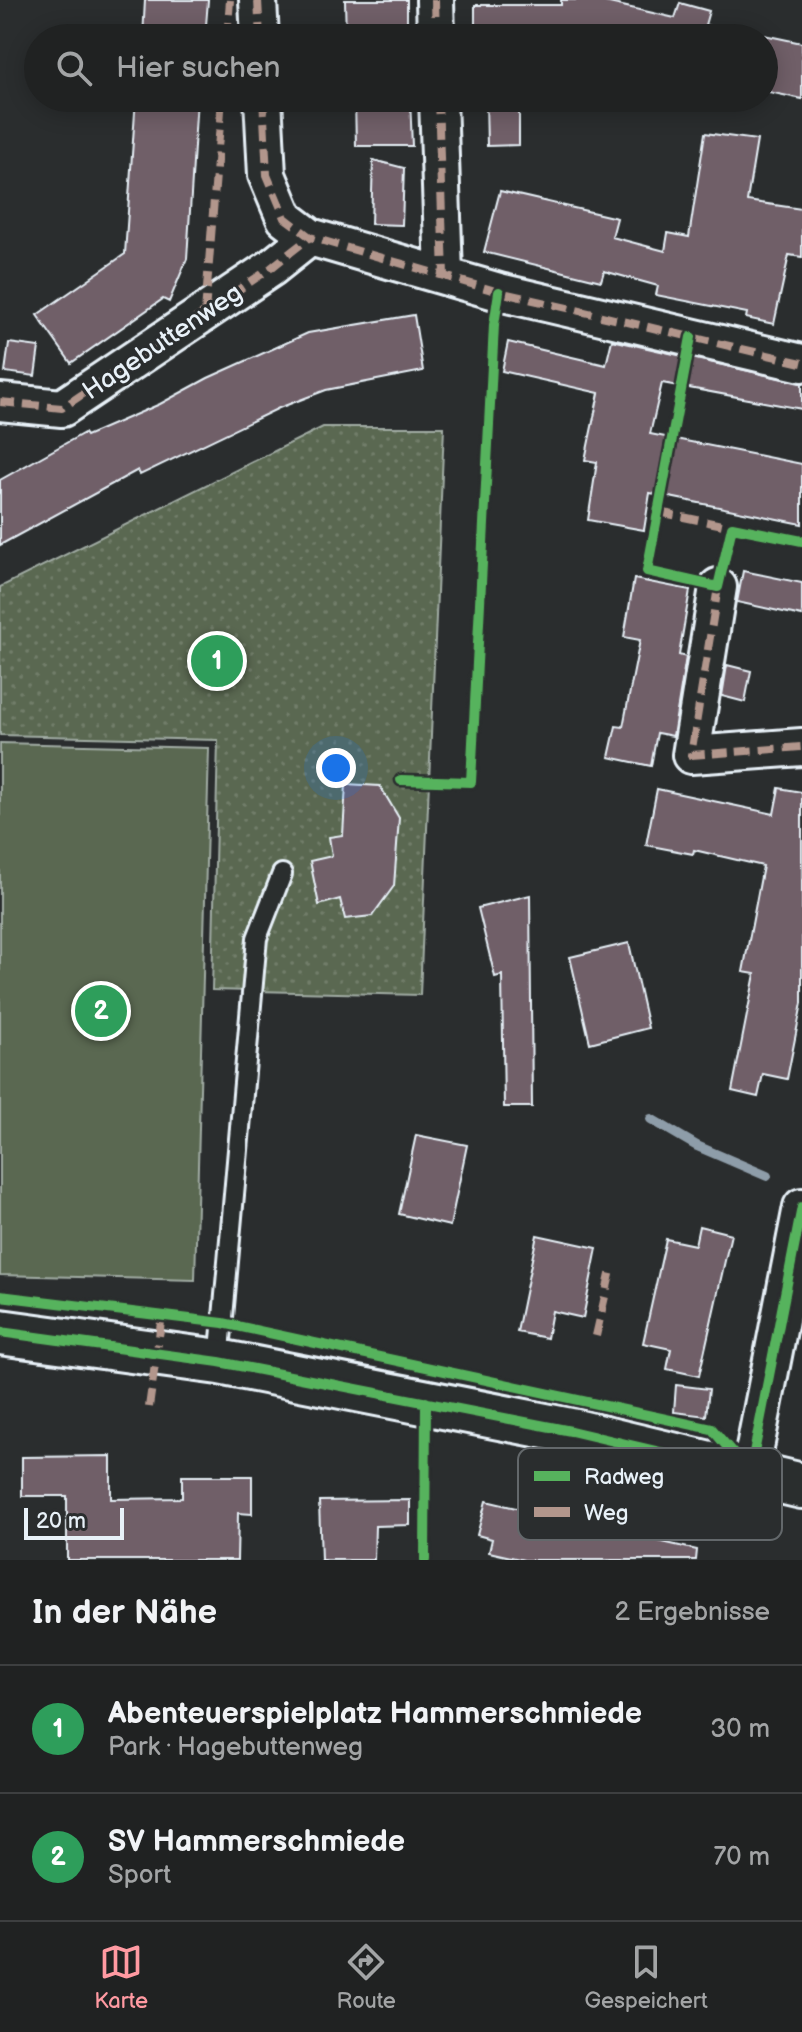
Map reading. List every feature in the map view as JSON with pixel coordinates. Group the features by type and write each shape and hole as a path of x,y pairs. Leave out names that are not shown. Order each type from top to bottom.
{"street":[{"path":"258,0 259,24"},
{"path":"435,0 436,24"},
{"path":"264,112 267,175 285,218 310,237 545,303 802,363"},
{"path":"438,112 444,275"},
{"name":"Hagebuttenweg","path":"0,402 62,408 271,268 310,237"},
{"path":"718,587 691,755 802,747"},
{"path":"755,1448 802,1207"},
{"path":"0,1332 219,1362 643,1448"},
{"path":"782,1481 802,1486"}],"lane":[{"path":"219,1362 257,938 282,874"}],"green space":[{"path":"323,427 444,427 420,995 212,990 218,740 0,735 0,587"},
{"path":"0,743 209,748 195,1280 0,1275"}],"building":[{"path":"145,0 208,0 206,24 144,24"},
{"path":"345,0 407,0 407,24 346,24"},
{"path":"561,0 596,0 675,18 680,3 709,11 705,24 475,24 475,5 561,5"},
{"path":"778,38 802,43 802,99 778,94"},
{"path":"135,112 196,112 187,259 169,302 163,299 71,363 37,315 125,254"},
{"path":"355,112 411,112 412,146 356,146"},
{"path":"486,112 519,112 519,145 487,146"},
{"path":"705,133 757,140 747,201 802,209 802,257 789,255 774,324 746,318 747,313 656,295 658,286 604,271 601,281 484,252 500,191 617,218 612,237 665,251 668,233 689,237"},
{"path":"373,160 404,168 402,225 371,224"},
{"path":"414,315 423,371 326,390 279,408 140,475 138,470 0,545 0,480 84,433 86,436 160,404 208,378 308,333"},
{"path":"612,340 802,383 802,409 662,383 650,434 802,464 802,524 650,493 644,530 588,520 597,462 585,460 599,393 502,371 508,342 606,365"},
{"path":"9,343 39,347 35,376 5,372"},
{"path":"743,571 802,583 802,616 737,602"},
{"path":"634,579 690,590 679,655 686,657 673,736 657,733 651,766 609,757 616,726 623,727 640,640 624,637"},
{"path":"727,665 751,671 745,702 722,696"},
{"path":"346,784 380,786 399,818 394,886 372,916 345,919 340,899 319,905 310,861 332,856 329,837 343,835"},
{"path":"779,788 802,792 802,1003 787,1079 763,1074 758,1097 732,1091 755,974 743,972 763,866 694,850 693,854 646,845 657,789 774,814"},
{"path":"530,895 532,1107 504,1107 502,975 495,977 478,908"},
{"path":"629,943 648,1028 590,1043 570,957"},
{"path":"416,1135 467,1145 450,1226 399,1214"},
{"path":"699,1226 731,1234 699,1376 667,1369 671,1349 643,1343 666,1239 695,1245"},
{"path":"537,1235 597,1248 583,1318 552,1311 547,1338 517,1332"},
{"path":"676,1385 709,1389 706,1416 674,1412"},
{"path":"111,1456 111,1499 182,1498 182,1476 252,1476 252,1514 238,1513 237,1560 67,1560 67,1496 22,1496 22,1457"},
{"path":"410,1500 410,1525 375,1526 374,1560 321,1560 319,1501"},
{"path":"486,1501 518,1508 518,1540 654,1540 697,1550 696,1560 524,1560 489,1552 492,1539 477,1535"}],"waterway":[{"path":"651,1119 697,1146 767,1176"}],"marked path":[{"path":"228,24 230,0"},
{"path":"258,0 259,24"},
{"path":"435,0 436,24"},
{"path":"205,313 221,112"},
{"path":"264,112 267,175 285,218 310,237 499,292 802,363"},
{"path":"438,112 444,275"},
{"path":"0,402 62,408 271,268 310,237"},
{"path":"659,512 732,527"},
{"path":"718,587 691,755 802,747"},
{"path":"596,1336 611,1270"},
{"path":"149,1407 162,1315"}],"cycle path":[{"path":"401,780 471,782 494,325 499,292"},
{"path":"691,337 647,571 718,587 732,527 802,541"},
{"path":"755,1448 802,1207"},
{"path":"0,1296 223,1323 712,1429 728,1448"},
{"path":"0,1332 219,1362 643,1448"},
{"path":"425,1560 426,1402"}],"place":[{"name":"Abenteuerspielplatz Hammerschmiede","path":"217,661"},
{"name":"SV Hammerschmiede","path":"101,1011"}]}
